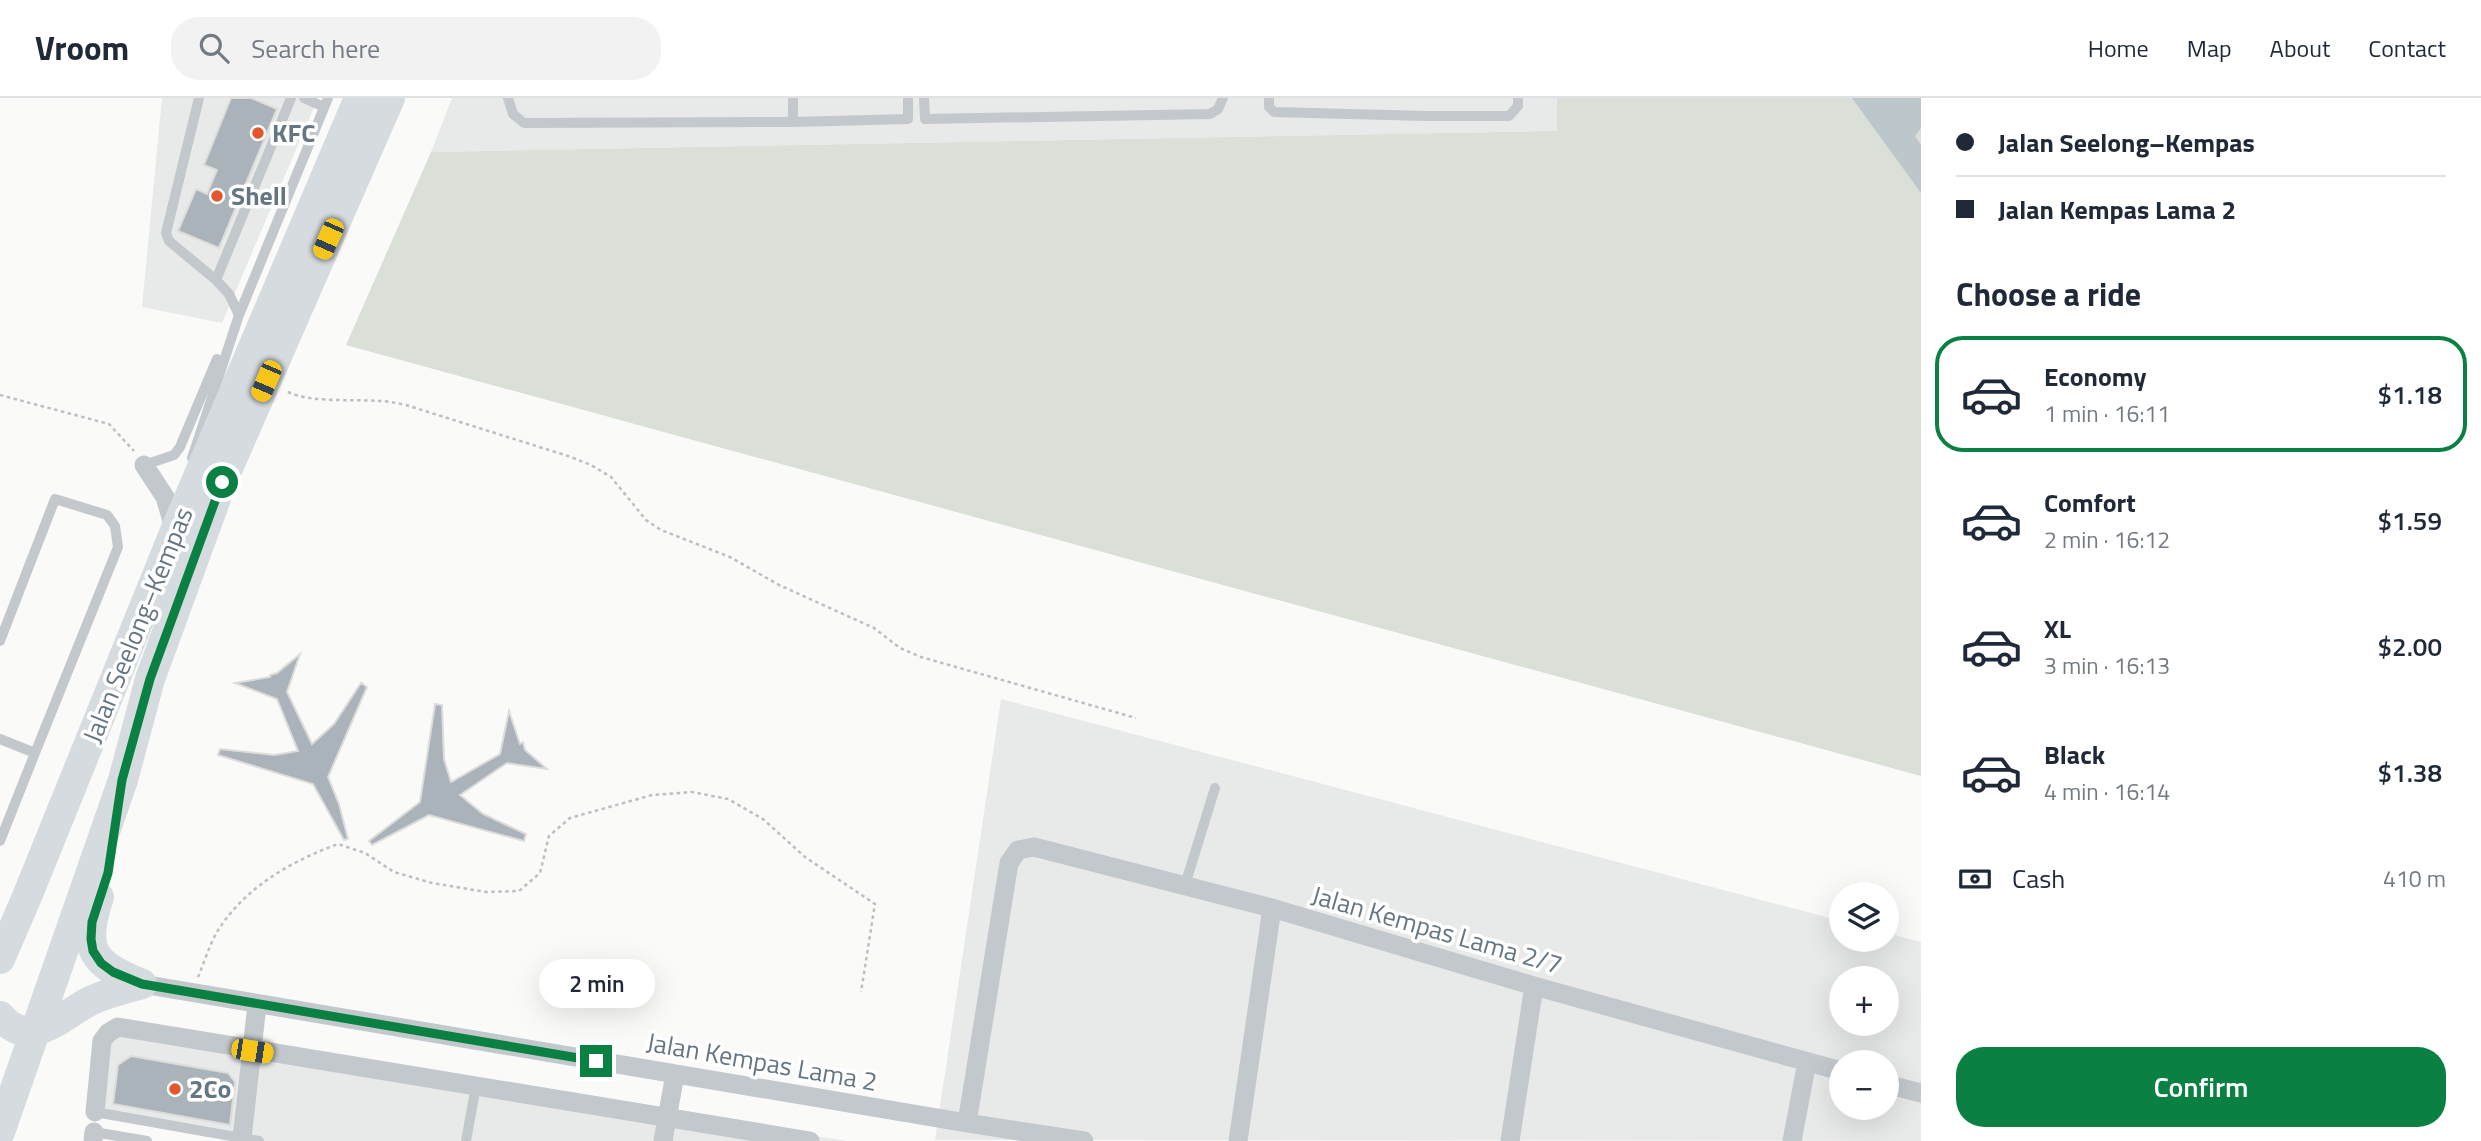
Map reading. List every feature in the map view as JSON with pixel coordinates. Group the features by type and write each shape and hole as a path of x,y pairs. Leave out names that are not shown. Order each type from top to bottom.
{"main road":[{"name":"Jalan Seelong–Kempas","path":"0,959 175,531 359,98"},
{"name":"Jalan Seelong–Kempas","path":"0,1132 122,780 150,679 222,482 390,98"},
{"path":"122,780 108,873 92,922 91,939 93,951 101,963 113,972 142,984"},
{"path":"0,1016 15,1027 33,1032 51,1025 102,995 142,984"}],"street":[{"path":"144,465 165,497 175,531"},
{"name":"Jalan Kempas Lama 2/7","path":"967,1123 1009,863 1017,850 1034,847 1272,908 1534,986 1829,1068"},
{"path":"1238,1141 1272,908"},
{"name":"Jalan Kempas Lama 2","path":"142,984 1084,1141"},
{"path":"1510,1141 1534,986"},
{"path":"250,1140 252,1051 257,1005"},
{"path":"95,1112 102,1041 118,1027 810,1141"},
{"path":"1791,1141 1807,1062"},
{"path":"663,1141 675,1074"},
{"path":"1899,1087 1921,1093"}],"lane":[{"path":"175,531 195,444 239,315 229,295 216,280 169,241 166,233 199,98"},
{"path":"216,280 291,98"},
{"path":"144,465 174,455 180,447 239,315 326,103 304,98"},
{"path":"508,98 513,114 524,123 793,122 1210,114 1218,109 1223,98"},
{"path":"793,98 793,122"},
{"path":"908,98 908,119"},
{"path":"924,98 925,119"},
{"path":"1269,98 1269,107 1274,112 1425,116 1509,116 1518,106 1518,98"},
{"path":"0,641 55,499 107,515 116,527 118,547 0,841"},
{"path":"0,739 35,753"},
{"path":"1185,885 1215,788"},
{"path":"466,1141 476,1086"},
{"path":"95,1112 250,1140"},
{"path":"93,1137 147,1141"}],"path":[{"path":"266,381 294,395 406,405 534,444 591,465 611,477 646,520 661,530 730,557 779,585 874,628 900,648 921,657 1136,718"},
{"path":"0,395 109,424 130,445 144,465"},
{"path":"191,993 218,932 244,899 282,869 312,853 338,844 365,853 394,872 432,883 486,892 519,891 540,873 549,836 570,818 652,794 692,792 728,799 763,819 805,857 875,904 861,992"}],"shaded area":[{"path":"162,98 318,98 222,323 142,307"},
{"path":"452,98 1557,98 1557,131 431,152"},
{"path":"1557,98 1921,98 1921,776 346,345 431,152 1557,131"},
{"path":"1852,98 1921,98 1921,128 1915,136 1921,145 1921,193"},
{"path":"1001,699 1829,918 1829,952 1899,952 1899,936 1921,942 1921,1141 935,1140"},
{"path":"104,1027 847,1141 239,1141 89,1115"}],"building":[{"path":"231,98 251,98 277,109 219,248 178,231 196,189 207,194 217,170 204,165"},
{"path":"300,654 287,692 312,744 334,724 361,683 367,687 328,777 339,804 348,839 344,840 313,784 218,755 220,749 274,755 298,751 277,699 235,683 270,677"},
{"path":"435,704 442,705 444,759 451,782 500,754 509,711 520,744 523,742 525,750 547,769 507,763 460,795 483,814 526,834 524,841 429,815 372,845 369,841 420,802"},
{"path":"131,1056 228,1073 235,1082 230,1125 113,1104 118,1065"}],"place":[{"name":"KFC","path":"258,133"},
{"name":"Shell","path":"217,196"},
{"name":"2Co","path":"175,1089"}],"route":[{"path":"222,482 150,679 122,780 108,873 92,922 93,951 101,963 113,972 142,984 596,1061"}]}
